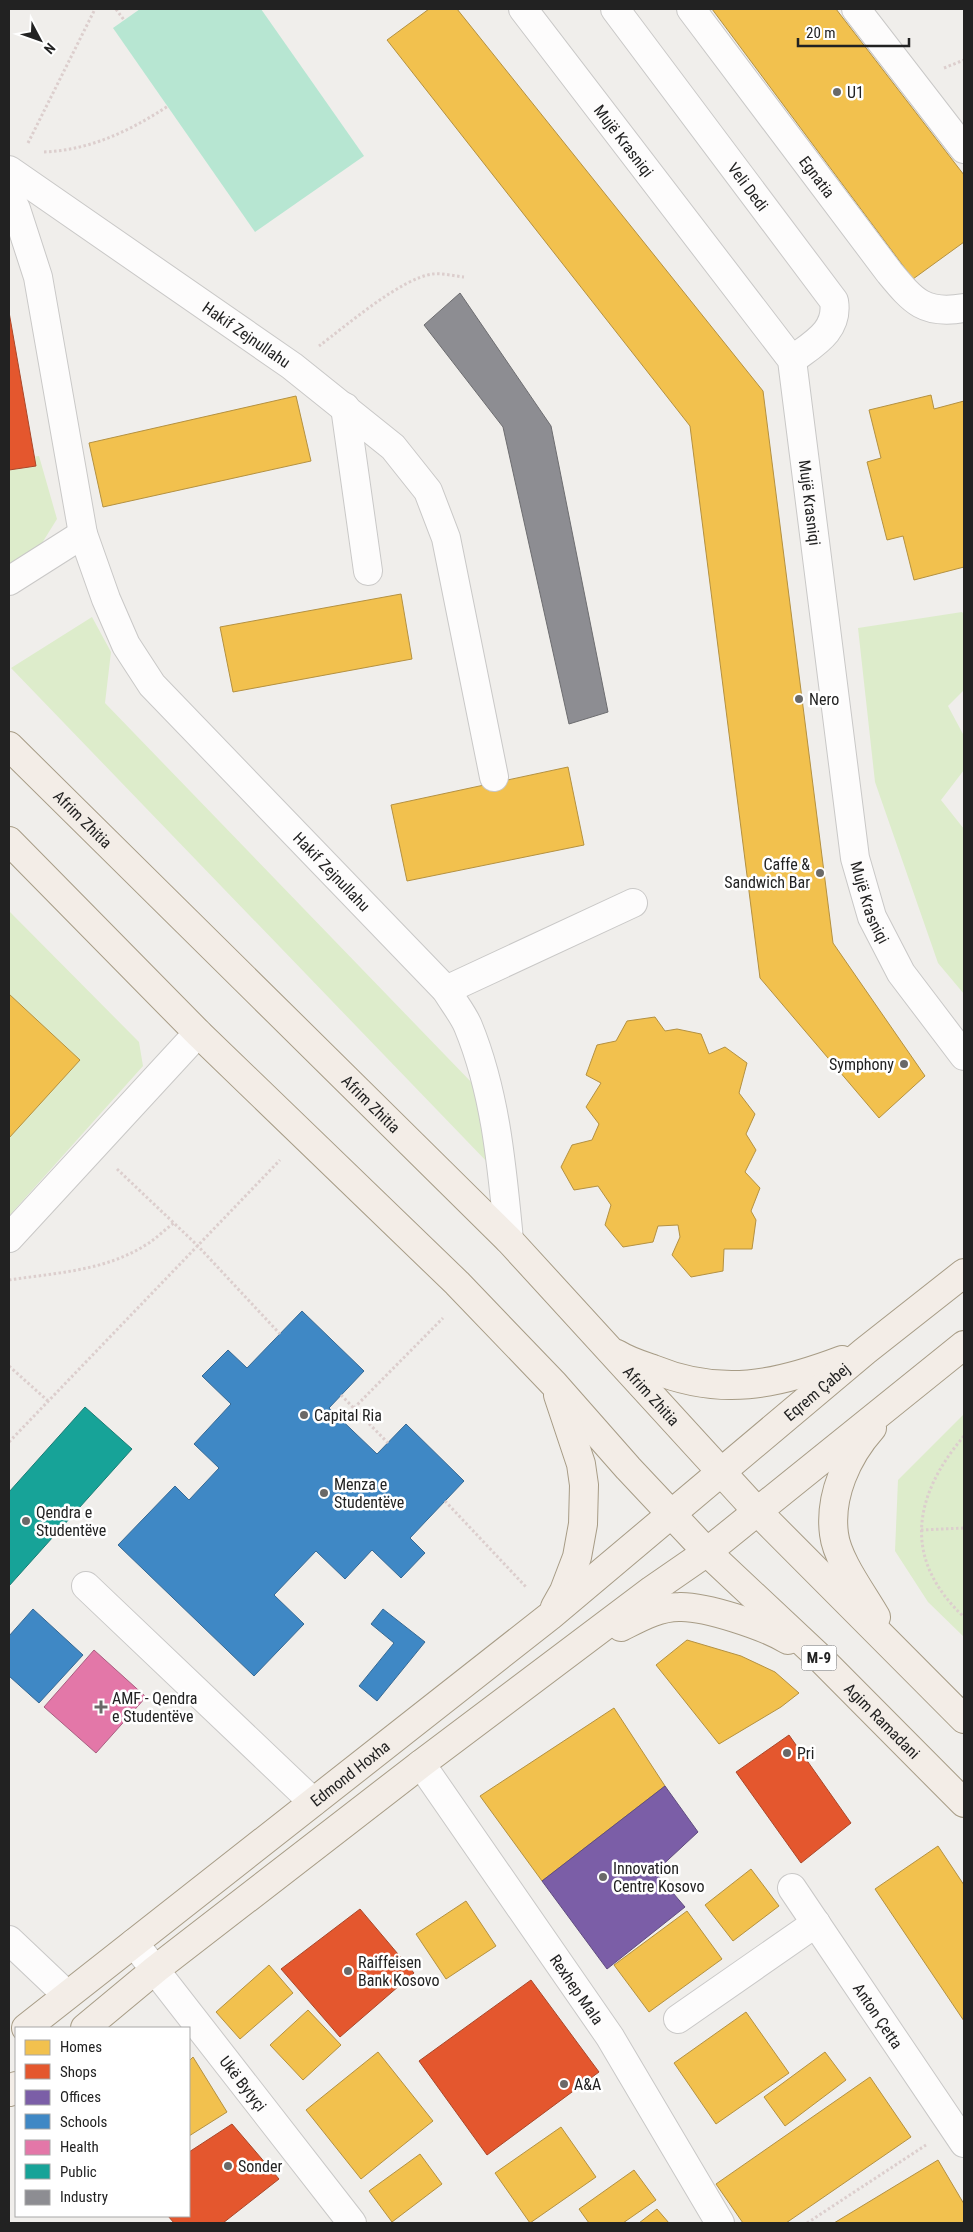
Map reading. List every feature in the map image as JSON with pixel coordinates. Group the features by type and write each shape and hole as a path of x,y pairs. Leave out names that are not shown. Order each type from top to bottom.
{"main road":[{"name":"Afrim Zhitia","path":"9,746 509,1240 721,1472"},
{"path":"9,841 198,1033 456,1283 554,1384 672,1513"},
{"name":"Eqrem Çabej","path":"672,1513 865,1351 964,1273"},
{"path":"603,1344 623,1358 664,1374 716,1387 777,1382 865,1351"},
{"path":"86,2027 156,1969 422,1764 578,1646 707,1552 756,1510 964,1345"},
{"path":"550,1616 564,1591 577,1557 583,1524 584,1485 581,1464 554,1384"},
{"path":"897,1653 843,1559 834,1535 834,1511 841,1475 868,1432 899,1396"},
{"path":"721,1472 756,1510 964,1719"},
{"name":"Agim Ramadani","path":"672,1513 707,1552 819,1657 964,1803"},
{"name":"Edmond Hoxha","path":"27,2027 550,1616 672,1513"},
{"path":"578,1646 658,1610 678,1607 694,1608 746,1621 782,1636 819,1657"}],"street":[{"name":"Mujë Krasniqi","path":"523,9 792,360 854,858 872,917 901,973 964,1056"},
{"name":"Veli Dedi","path":"615,9 834,301 836,314 831,326 822,338 792,360"},
{"name":"Egnatia","path":"690,9 912,300 942,312 964,308"},
{"path":"856,9 964,150"},
{"name":"Hakif Zejnullahu","path":"13,173 292,366 393,447 428,491 446,538 494,777"},
{"name":"Hakif Zejnullahu","path":"13,173 16,209 38,276 83,534 106,599 126,644 152,685 446,990 467,1025 488,1084 501,1164 509,1240"},
{"path":"345,407 368,571"},
{"path":"9,581 83,534"},
{"path":"446,990 633,903"},
{"path":"9,1238 198,1033"},
{"path":"86,1586 314,1802"},
{"name":"Rexhep Mala","path":"422,1764 610,2037 720,2223"},
{"name":"Anton Çetta","path":"792,1888 959,2135"},
{"path":"678,2019 816,1923"},
{"path":"9,1940 67,1995"},
{"name":"Ukë Bytyçi","path":"134,1943 352,2223"}],"path":[{"path":"13,173 95,9"},
{"path":"116,9 124,20"},
{"path":"13,173 61,151 94,143 128,130 168,106"},
{"path":"292,366 382,299 411,281 435,274 464,277"},
{"path":"93,1147 198,1245 280,1334"},
{"path":"9,1442 283,1156"},
{"path":"9,1280 86,1268 116,1259 144,1246 174,1222"},
{"path":"354,1408 442,1318"},
{"path":"9,1366 48,1401"},
{"path":"341,1395 388,1443"},
{"path":"964,1436 937,1471 926,1499 921,1530 923,1553 933,1578 947,1601 964,1617"},
{"path":"445,1501 527,1588 550,1616"},
{"path":"921,1530 964,1528"},
{"path":"807,2223 959,2135"}],"green space":[{"path":"140,9 261,9 364,156 255,232 113,28"},
{"path":"39,456 57,519 24,572 9,581 9,460"},
{"path":"962,612 964,615 964,690 948,706 964,736 964,770 941,800 964,829 964,994 938,963 875,782 858,628"},
{"path":"92,617 111,652 105,703 474,1085 491,1166 11,668"},
{"path":"9,911 139,1042 143,1066 9,1216"},
{"path":"964,1414 964,1637 928,1602 895,1551 898,1480"}],"building: Homes":[{"path":"429,9 457,9 763,391 833,943 925,1076 879,1118 760,978 690,426 387,40"},
{"name":"U1","path":"712,9 836,9 964,175 964,242 913,279"},
{"path":"931,395 934,409 964,401 964,567 914,580 903,536 887,540 867,462 881,458 869,410"},
{"path":"296,396 311,461 103,507 89,443"},
{"path":"401,594 412,659 233,692 220,627"},
{"path":"568,767 584,845 407,881 391,805"},
{"path":"9,994 80,1060 9,1138"},
{"path":"655,1017 665,1031 677,1029 701,1034 709,1054 725,1047 747,1063 739,1093 755,1114 746,1134 756,1150 745,1172 760,1188 751,1211 756,1220 752,1249 724,1249 723,1271 691,1277 672,1255 680,1237 678,1225 658,1226 653,1242 623,1247 605,1225 611,1205 598,1186 574,1190 561,1167 572,1145 592,1140 599,1124 586,1107 601,1083 586,1075 597,1045 616,1041 627,1021"},
{"path":"687,1640 741,1656 775,1672 799,1693 781,1707 719,1744 656,1665"},
{"path":"614,1708 665,1786 542,1881 480,1796"},
{"path":"938,1846 964,1885 964,2021 875,1889"},
{"path":"751,1869 779,1906 733,1941 705,1905"},
{"path":"466,1901 496,1946 446,1979 416,1934"},
{"path":"687,1911 722,1959 649,2012 614,1965"},
{"path":"269,1965 293,1993 240,2039 216,2012"},
{"path":"308,2010 341,2045 303,2080 270,2045"},
{"path":"746,2012 789,2073 716,2124 674,2063"},
{"path":"378,2052 433,2121 361,2179 306,2110"},
{"path":"825,2052 846,2080 785,2126 764,2097"},
{"path":"193,2057 227,2112 190,2135 190,2060"},
{"path":"870,2077 911,2137 786,2223 743,2223 716,2184"},
{"path":"561,2127 596,2177 530,2223 495,2173"},
{"path":"420,2154 442,2184 392,2222 369,2191"},
{"path":"938,2160 964,2204 964,2223 834,2223"},
{"path":"634,2170 656,2200 623,2223 589,2223 579,2209"},
{"path":"657,2209 669,2223 639,2223"}],"building: Shops":[{"path":"9,312 36,466 9,470"},
{"path":"789,1735 851,1823 801,1863 736,1772"},
{"name":"Raiffeisen Bank Kosovo","path":"360,1909 414,1973 340,2037 281,1969"},
{"path":"531,1980 599,2072 487,2155 419,2061"},
{"name":"Sonder","path":"232,2124 279,2179 223,2223 174,2223 169,2217 190,2217 190,2151"}],"building: Offices":[{"name":"Innovation Centre Kosovo","path":"665,1786 698,1832 655,1872 685,1907 607,1969 542,1881"}],"building: Schools":[{"name":"Menza e Studentëve","path":"302,1311 364,1371 329,1408 377,1454 406,1424 464,1481 410,1538 425,1553 401,1578 372,1550 345,1579 316,1551 274,1595 304,1624 254,1676 118,1545 175,1486 189,1500 219,1468 194,1444 231,1404 202,1376 228,1350 247,1368"},
{"path":"33,1609 83,1655 39,1703 9,1676 9,1636"},
{"path":"383,1609 425,1642 377,1701 359,1686 394,1643 371,1624"}],"building: Health":[{"path":"94,1650 146,1697 96,1753 44,1707"}],"building: Public":[{"path":"85,1407 132,1449 9,1586 9,1492"}],"building: Industry":[{"path":"460,293 551,426 608,712 569,724 503,427 424,325"}],"place":[{"name":"U1","path":"837,92"},
{"name":"Nero","path":"799,699"},
{"name":"Caffe & Sandwich Bar","path":"820,873"},
{"name":"Symphony","path":"904,1064"},
{"name":"Capital Ria","path":"304,1415"},
{"name":"Menza e Studentëve","path":"324,1493"},
{"name":"Qendra e Studentëve","path":"26,1521"},
{"name":"AMF - Qendra e Studentëve","path":"101,1707"},
{"name":"Pri","path":"787,1753"},
{"name":"Innovation Centre Kosovo","path":"603,1877"},
{"name":"Raiffeisen Bank Kosovo","path":"348,1971"},
{"name":"A&A","path":"564,2084"},
{"name":"Sonder","path":"228,2166"}]}
